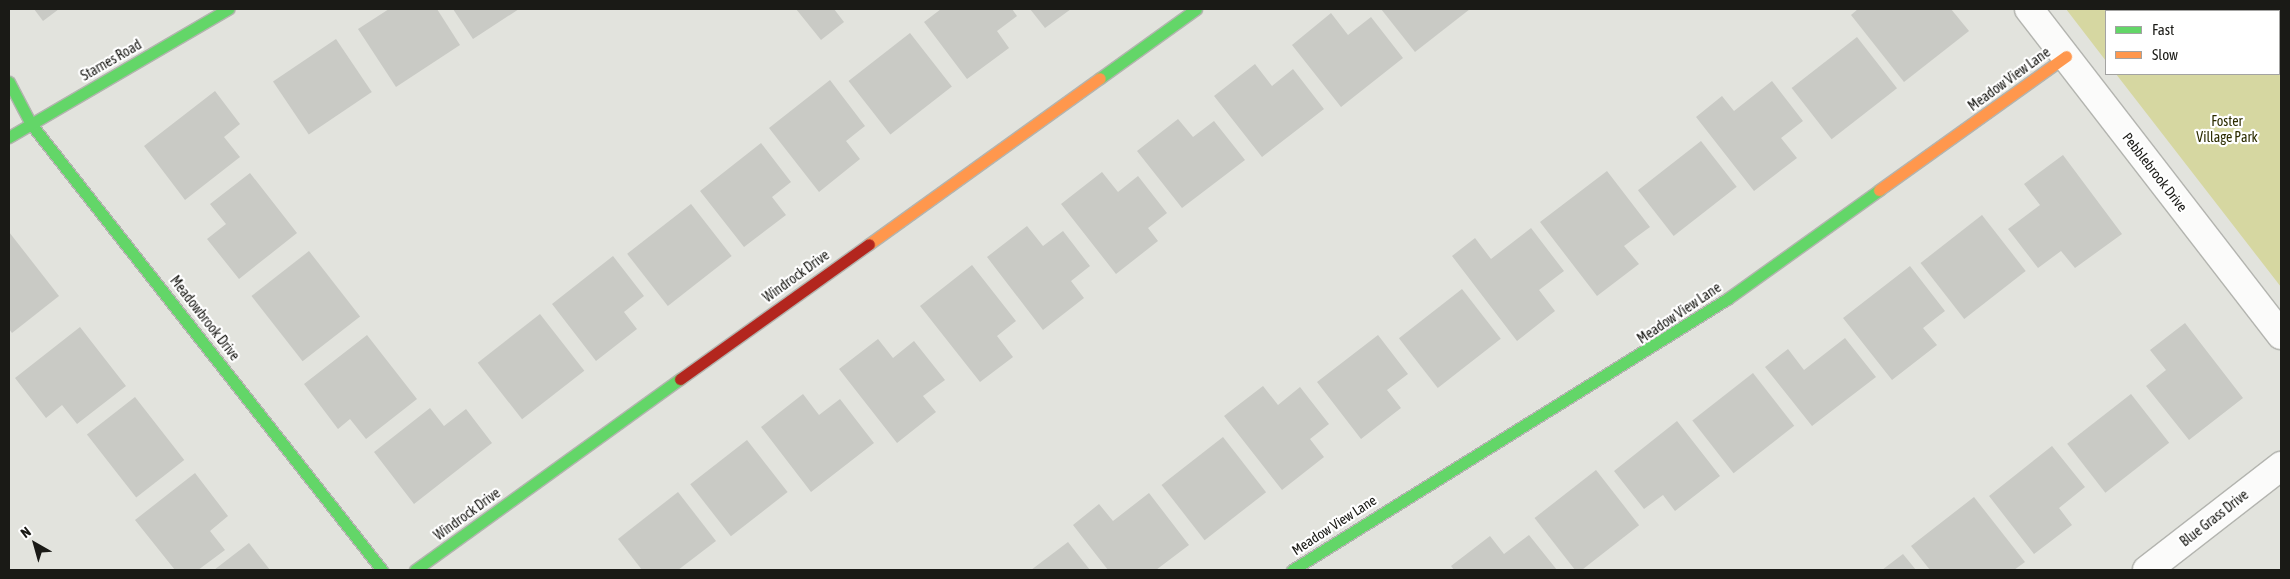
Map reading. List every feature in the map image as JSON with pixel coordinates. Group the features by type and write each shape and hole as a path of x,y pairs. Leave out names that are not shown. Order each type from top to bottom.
{"street":[{"name":"Starnes Road","path":"9,137 228,9"},
{"name":"Windrock Drive","path":"414,570 1196,9"},
{"name":"Pebblebrook Drive","path":"2029,9 2281,335"},
{"name":"Meadow View Lane","path":"1292,570 1728,299 2066,56"},
{"name":"Meadowbrook Drive","path":"9,82 31,124 382,570"},
{"name":"Blue Grass Drive","path":"2147,570 2281,466"}],"green space":[{"name":"Foster Village Park","path":"2066,9 2281,9 2281,287 2117,75 2280,75 2280,10 2105,10 2105,60"}],"building":[{"path":"34,9 59,9 43,21"},
{"path":"389,9 437,9 460,45 396,87 358,29"},
{"path":"453,9 519,9 473,39"},
{"path":"796,9 834,9 844,22 821,40"},
{"path":"941,9 1012,9 1017,16 997,31 1009,48 967,79 924,22"},
{"path":"1030,9 1071,9 1045,28"},
{"path":"1381,9 1470,9 1415,52"},
{"path":"1858,9 1951,9 1969,31 1904,82 1851,15"},
{"path":"2273,9 2274,10 2248,10"},
{"path":"1331,13 1348,35 1371,17 1403,58 1341,107 1292,45"},
{"path":"910,33 952,87 890,135 849,81"},
{"path":"1857,37 1897,88 1832,139 1792,88"},
{"path":"336,39 372,92 309,135 273,81"},
{"path":"1255,64 1272,86 1293,69 1324,109 1262,157 1214,96"},
{"path":"830,80 865,126 846,141 860,159 819,192 769,128"},
{"path":"1772,81 1803,121 1781,138 1797,158 1754,191 1696,117 1722,96 1734,111"},
{"path":"215,91 240,124 224,137 240,157 185,200 144,146"},
{"path":"1178,119 1193,137 1214,121 1245,160 1182,208 1137,151"},
{"path":"1701,141 1737,187 1674,236 1638,190"},
{"path":"761,143 791,182 772,197 786,215 744,247 700,191"},
{"path":"2063,155 2122,234 2075,268 2061,251 2038,268 2008,229 2040,205 2024,184"},
{"path":"1607,171 1650,227 1624,246 1639,264 1597,296 1540,222"},
{"path":"1102,172 1118,192 1138,176 1167,213 1148,228 1158,241 1116,274 1061,204"},
{"path":"250,173 297,233 239,279 207,239 226,224 210,204"},
{"path":"691,204 732,256 668,306 627,254"},
{"path":"1982,215 2026,271 1964,319 1921,263"},
{"path":"1027,226 1043,246 1063,231 1090,266 1071,281 1084,298 1043,330 987,257"},
{"path":"1531,228 1564,271 1539,290 1555,311 1517,341 1452,256 1475,238 1491,259"},
{"path":"9,232 59,296 12,333 9,329"},
{"path":"309,251 360,316 303,361 251,296"},
{"path":"613,256 644,296 624,312 637,329 596,361 552,304"},
{"path":"972,265 1016,321 997,336 1013,357 980,382 920,306"},
{"path":"1910,266 1945,311 1923,328 1937,345 1892,380 1843,318"},
{"path":"1462,289 1501,339 1438,388 1399,338"},
{"path":"540,314 584,371 522,419 478,363"},
{"path":"2185,323 2243,398 2189,440 2146,386 2166,370 2150,350"},
{"path":"80,327 126,386 77,424 62,405 46,418 15,378"},
{"path":"367,335 417,399 366,439 350,419 338,429 304,384"},
{"path":"1378,335 1408,374 1387,390 1401,408 1361,439 1317,382"},
{"path":"1845,338 1876,377 1812,426 1765,367 1788,349 1804,370"},
{"path":"878,339 893,358 914,341 945,380 923,396 936,412 897,443 839,369"},
{"path":"1753,373 1794,426 1734,473 1692,420"},
{"path":"1263,386 1278,405 1300,387 1329,424 1310,439 1324,457 1282,490 1224,416"},
{"path":"803,394 819,415 840,399 874,443 811,492 761,427"},
{"path":"2131,394 2169,443 2105,493 2067,444"},
{"path":"135,397 184,460 136,498 87,435"},
{"path":"430,408 444,426 466,409 492,443 414,504 374,452"},
{"path":"1677,421 1720,476 1675,511 1663,495 1644,509 1614,471"},
{"path":"1223,437 1266,492 1205,540 1162,485"},
{"path":"747,440 788,492 731,536 690,484"},
{"path":"2052,446 2085,487 2059,508 2072,525 2034,554 1989,496"},
{"path":"1596,470 1639,525 1582,570 1575,570 1535,518"},
{"path":"195,473 228,516 210,531 225,550 198,570 175,570 135,520"},
{"path":"678,492 716,541 678,570 642,570 618,539"},
{"path":"1149,493 1189,545 1156,570 1108,570 1073,525 1099,504 1113,521"},
{"path":"1974,497 2025,562 2014,570 1930,570 1911,546"},
{"path":"1529,535 1557,570 1454,570 1451,566 1490,536 1504,554"},
{"path":"1068,542 1090,570 1031,570"},
{"path":"249,543 270,570 214,570"},
{"path":"1903,554 1916,570 1882,570"}],"traffic: fast":[{"path":"9,137 228,9"},
{"path":"1100,78 1196,9"},
{"path":"9,82 31,124 382,570"},
{"path":"1292,570 1727,299 1879,190"},
{"path":"415,570 680,379"}],"traffic: slow":[{"path":"1879,190 2066,56"},
{"path":"869,244 1100,78"}],"traffic: jam":[{"path":"680,379 869,244"}]}
